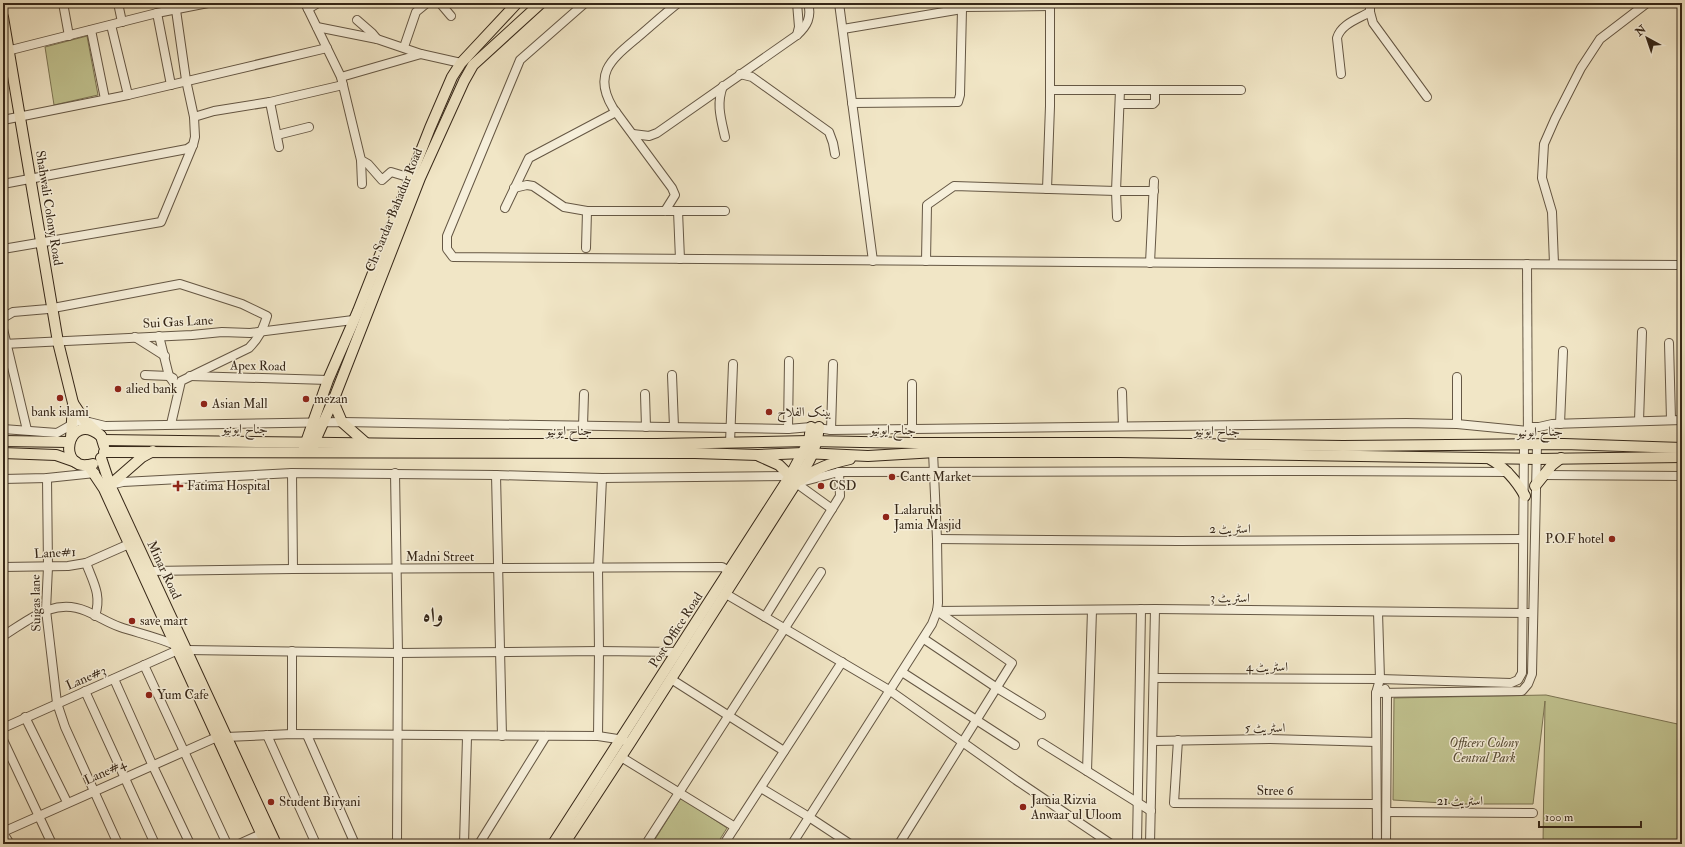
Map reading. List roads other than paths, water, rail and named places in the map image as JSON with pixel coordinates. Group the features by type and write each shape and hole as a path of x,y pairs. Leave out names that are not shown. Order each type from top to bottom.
{"main road":[{"name":"Ch. Sardar Bahadur Road","path":"319,423 333,401 362,313 411,178 430,128 452,77 461,63 517,3"},
{"name":"Ch. Sardar Bahadur Road","path":"309,448 319,423 328,380 353,320 362,313 420,178 464,81 473,65 541,3"},
{"name":"Shahwali Colony Road","path":"3,17 6,52 32,179 58,342 73,403 73,424 70,440"},
{"path":"333,401 342,422 367,444"},
{"name":"Shahwali Colony Road","path":"73,403 85,420 102,438"},
{"name":"Post Office Road","path":"564,844 621,757 626,741 677,652 733,573 793,480 814,453 813,441 815,427"},
{"path":"3,453 51,454 92,469 93,464 102,455 102,438 94,431 85,429 77,432 70,440 69,453 76,462"},
{"name":"جناح ایونیو","path":"102,438 309,448 367,444 730,443 813,441 1343,446 1564,444 1682,448"},
{"path":"3,441 70,440"},
{"name":"Post Office Road","path":"793,480 803,453 813,441"},
{"name":"جناح ایونیو","path":"102,455 153,451 309,448 758,455 814,453 868,456 933,452 1120,452 1537,459 1682,457"},
{"path":"110,485 142,458 153,451"},
{"name":"Minar Road","path":"102,455 110,485 150,571 180,648"},
{"path":"758,455 779,465 793,480 832,463 868,456"},
{"path":"1489,458 1508,472 1525,496"},
{"path":"1535,486 1543,475 1561,458"},
{"name":"Minar Road","path":"92,469 104,488 129,544 222,737 276,844"},
{"name":"Post Office Road","path":"553,844 671,679 726,594 733,573"},
{"name":"Minar Road","path":"222,737 266,844"}],"street":[{"path":"63,3 69,36"},
{"path":"118,3 122,22"},
{"path":"6,52 111,26 175,6 208,3"},
{"path":"318,3 306,6 342,81 361,160 362,184"},
{"path":"404,47 416,12 427,3"},
{"path":"440,3 451,16"},
{"path":"585,3 520,60 447,236 447,249 453,257 1150,263 1682,265"},
{"path":"665,210 675,195 672,188 616,112 606,96 604,86 605,75 615,57 678,3"},
{"path":"797,3 799,27 797,35"},
{"path":"633,134 649,136 657,133 722,86 797,35 805,28 809,21 808,3"},
{"path":"839,3 873,260"},
{"path":"1370,3 1370,12 1373,23 1427,97"},
{"path":"1554,264 1552,212 1542,178 1544,144 1581,68 1600,40 1647,3"},
{"path":"843,29 980,5 1050,4 1050,90 1047,189"},
{"path":"3,249 161,222 194,145 194,117 186,80 175,6"},
{"path":"852,103 958,102 960,95 962,9"},
{"path":"1341,74 1337,38 1338,33 1347,24 1370,12"},
{"path":"156,13 171,85"},
{"path":"357,20 377,39"},
{"path":"111,26 128,95"},
{"path":"317,27 377,39 421,54 461,63"},
{"path":"91,30 105,99"},
{"path":"3,120 128,95 186,80 327,48"},
{"path":"194,117 214,111 270,102 342,81 421,54"},
{"path":"740,74 752,77 829,132 835,154"},
{"path":"722,86 718,105 725,137"},
{"path":"1050,90 1241,90"},
{"path":"1117,217 1116,191 1120,90"},
{"path":"1120,104 1153,104 1156,102 1155,90"},
{"path":"270,102 279,146"},
{"path":"505,208 529,158 616,112"},
{"path":"277,135 309,127"},
{"path":"3,184 187,149 194,145"},
{"path":"361,160 368,164 382,180 391,172 411,178"},
{"path":"1150,263 1154,181"},
{"path":"514,188 527,185 533,186 564,206 586,211 724,211"},
{"path":"926,261 927,204 954,186 1154,191"},
{"path":"678,210 680,259"},
{"path":"586,211 586,248"},
{"path":"1376,693 1522,691 1528,684 1532,674 1535,486 1537,459 1530,445 1529,429 1527,264"},
{"path":"3,318 13,312 52,308 180,284 242,304 266,316 262,331 256,342 244,351 182,382 171,424"},
{"name":"Sui Gas Lane","path":"5,344 222,332 250,333 353,320"},
{"path":"3,329 5,344 27,430"},
{"path":"1639,421 1642,332"},
{"path":"159,336 166,356 169,376"},
{"path":"135,337 166,356"},
{"path":"1669,343 1671,420"},
{"path":"1560,424 1563,351"},
{"path":"788,429 789,361"},
{"path":"730,443 732,428 733,364"},
{"path":"831,430 833,364"},
{"path":"145,375 169,376 182,382"},
{"path":"672,375 674,427"},
{"path":"1457,377 1457,424"},
{"name":"Apex Road","path":"182,382 328,380"},
{"path":"912,384 912,428"},
{"path":"1122,392 1123,426"},
{"path":"583,426 584,394"},
{"path":"645,394 646,427"},
{"path":"3,429 57,433 78,421 85,420 105,426 342,422 788,429 815,427 831,430 1398,423 1457,424 1529,429 1560,424 1682,420"},
{"path":"782,442 800,428"},
{"path":"843,429 843,442"},
{"name":"اسٹریٹ 4","path":"1154,678 1380,679 1511,684 1518,680 1522,673 1523,539 1525,496 1523,458 1530,445"},
{"path":"792,844 889,690 924,639 937,611 937,539 933,452"},
{"path":"3,479 47,478 92,469"},
{"path":"110,485 123,482 292,473 395,473 602,478 793,480 839,472 1319,470 1508,472"},
{"path":"765,617 840,496 839,472"},
{"path":"292,473 293,569"},
{"path":"395,473 398,569 399,735 397,844"},
{"path":"496,475 502,736"},
{"path":"1543,475 1682,476"},
{"name":"Suigas lane","path":"47,478 48,567 46,610 57,703 65,727 118,844"},
{"path":"598,736 598,568 602,478"},
{"path":"793,480 832,509"},
{"name":"اسٹریٹ 2","path":"937,539 1179,541 1523,539"},
{"name":"Lane#1","path":"3,567 48,567 86,563 129,544"},
{"path":"86,563 98,593 99,602 95,616"},
{"name":"Madni Street","path":"150,571 293,569 722,568 733,573"},
{"path":"646,844 821,572"},
{"path":"726,594 889,690 1111,844"},
{"path":"3,636 46,610 65,605 85,610 119,627 162,639 180,648 398,652 677,652"},
{"path":"1137,844 1142,609"},
{"path":"1150,844 1155,609"},
{"name":"اسٹریٹ 3","path":"937,611 1155,609 1533,613"},
{"path":"1087,771 1092,610"},
{"path":"899,844 1012,663 937,611"},
{"path":"1376,844 1376,693 1380,679 1378,612"},
{"path":"924,639 996,688 1041,715"},
{"name":"Lane#3","path":"3,728 180,648"},
{"path":"292,651 292,734"},
{"path":"724,844 842,662"},
{"path":"144,665 185,750 227,844"},
{"path":"902,672 1015,745"},
{"path":"114,679 190,844"},
{"path":"671,679 784,751"},
{"path":"1380,679 1387,694 1386,844"},
{"path":"85,691 155,844"},
{"path":"25,718 67,802"},
{"name":"Lane#4","path":"3,832 152,764 222,737 292,734 598,736 626,741"},
{"path":"267,735 316,844"},
{"path":"307,735 355,844"},
{"path":"464,844 467,736"},
{"path":"479,844 546,736"},
{"name":"اسٹریٹ 5","path":"1153,741 1270,739 1376,742"},
{"path":"3,740 52,844"},
{"name":"Stree 6","path":"1178,740 1174,803 1376,804"},
{"path":"1042,743 1151,811"},
{"path":"621,757 735,827"},
{"path":"761,788 850,844"},
{"name":"اسٹریٹ 21","path":"1387,812 1534,813"},
{"path":"3,832 10,844"},
{"path":"239,844 261,834"}],"place":[{"name":"alied bank","path":"118,389"},
{"name":"bank islami","path":"60,398"},
{"name":"mezan","path":"306,399"},
{"name":"Asian Mall","path":"204,404"},
{"name":"بینک الفلاح","path":"769,412"},
{"name":"Cantt Market","path":"892,477"},
{"name":"Fatima Hospital","path":"178,486"},
{"name":"CSD","path":"821,486"},
{"name":"Lalarukh Jamia Masjid","path":"886,517"},
{"name":"P.O.F hotel","path":"1612,539"},
{"name":"save mart","path":"132,621"},
{"name":"Yum Cafe","path":"149,695"},
{"name":"Student Biryani","path":"271,802"},
{"name":"Jamia Rizvia Anwaar ul Uloom","path":"1023,807"}],"district":[{"name":"واہ","path":"433,615"}],"park label":[{"name":"Officers Colony Central Park","path":"1484,750"}]}
